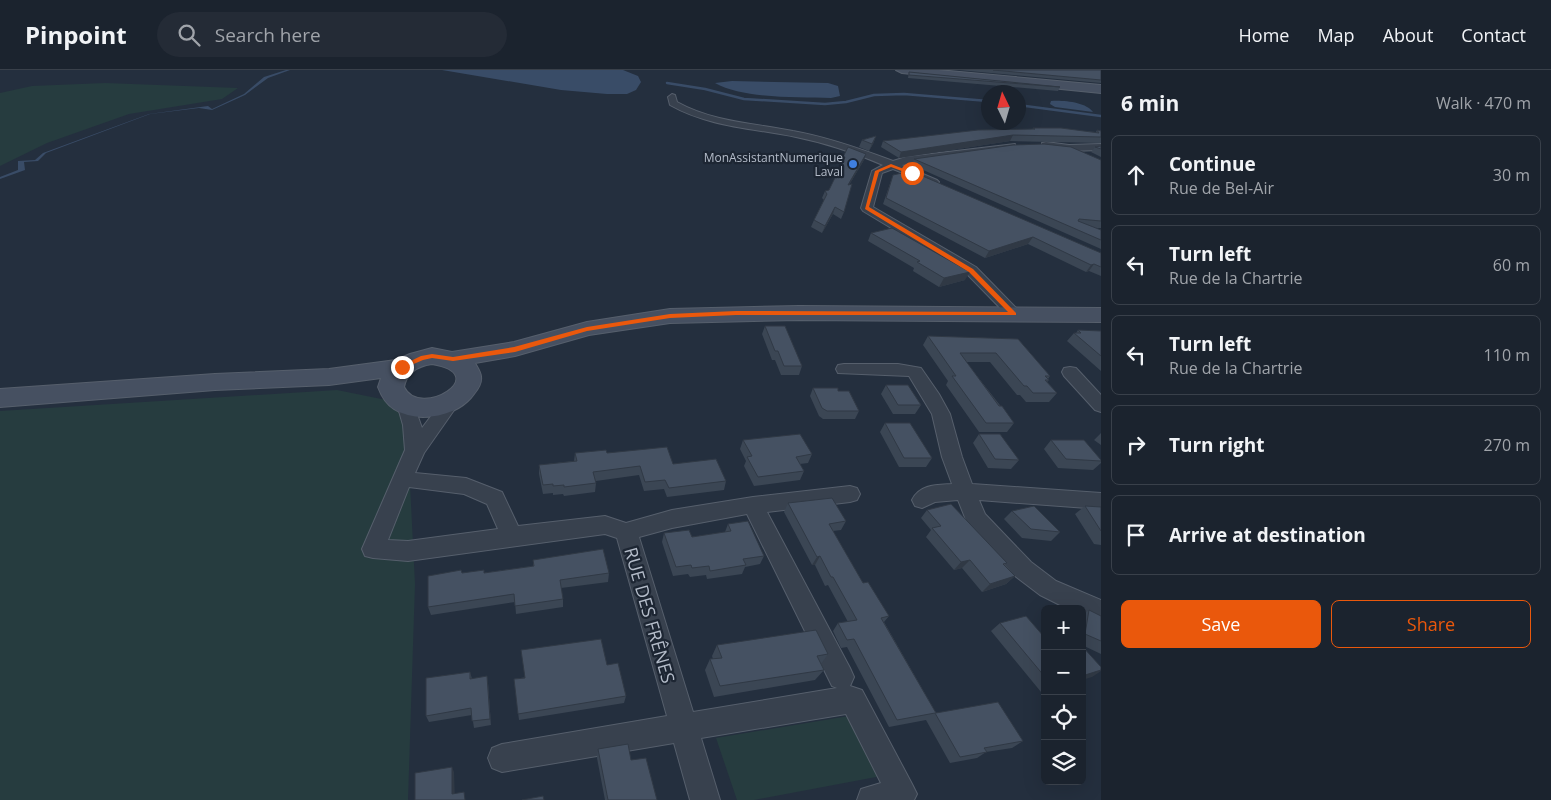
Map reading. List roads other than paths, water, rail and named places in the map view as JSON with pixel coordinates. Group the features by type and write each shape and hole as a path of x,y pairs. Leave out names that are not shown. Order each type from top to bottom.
{"street":[{"path":"902,70 1101,89"},
{"path":"672,97 673,103 686,112 830,143 891,165 948,189"},
{"path":"1014,314 971,270 867,208 877,171 891,165 906,160 1018,145"},
{"path":"1034,145 1069,148 1101,147"},
{"path":"1069,148 1095,160"},
{"path":"453,359 515,349 587,329 670,316 736,313 1101,315"},
{"path":"470,379 488,364 515,349"},
{"path":"330,376 367,384 399,399 432,407 450,402 468,388 470,379 466,367 453,359 443,356 426,357 410,362 402,367 392,380 391,387 399,399 412,425 415,450"},
{"path":"0,398 215,382 330,376 402,367"},
{"path":"844,368 898,369 915,372 933,398 941,414 952,457 976,519 1024,569 1048,588 1101,612"},
{"path":"1070,372 1101,406"},
{"path":"450,402 415,450 403,479 466,486 495,498 512,536"},
{"name":"RUE DES FRÊNES","path":"403,479 373,549 408,551 605,525 626,532 705,800"},
{"path":"922,500 930,494 965,491 1101,501"},
{"path":"626,532 672,519 753,506 850,494"},
{"path":"753,506 841,677"},
{"path":"502,758 853,699 902,794 872,800"}],"water":[{"path":"290,70 268,78 245,95 212,110 199,108 150,114 46,153 38,161 24,162 25,170 0,179 0,177 18,170 18,161 35,160 43,153 149,114 208,106 212,109 244,94 264,77"},
{"path":"442,70 623,70 638,76 641,82 636,90 627,94 607,94 561,90"},
{"path":"732,81 828,83 838,86 840,96 831,98 755,95 715,83"},
{"path":"1051,101 1068,101 1080,104 1093,112 1055,107 1050,104"}],"waterway":[{"path":"667,83 705,89 744,99 825,104 846,102 874,95 904,94 981,100"},
{"path":"1026,106 1101,116"}],"place":[{"name":"MonAssistantNumerique Laval","path":"853,164"}]}
